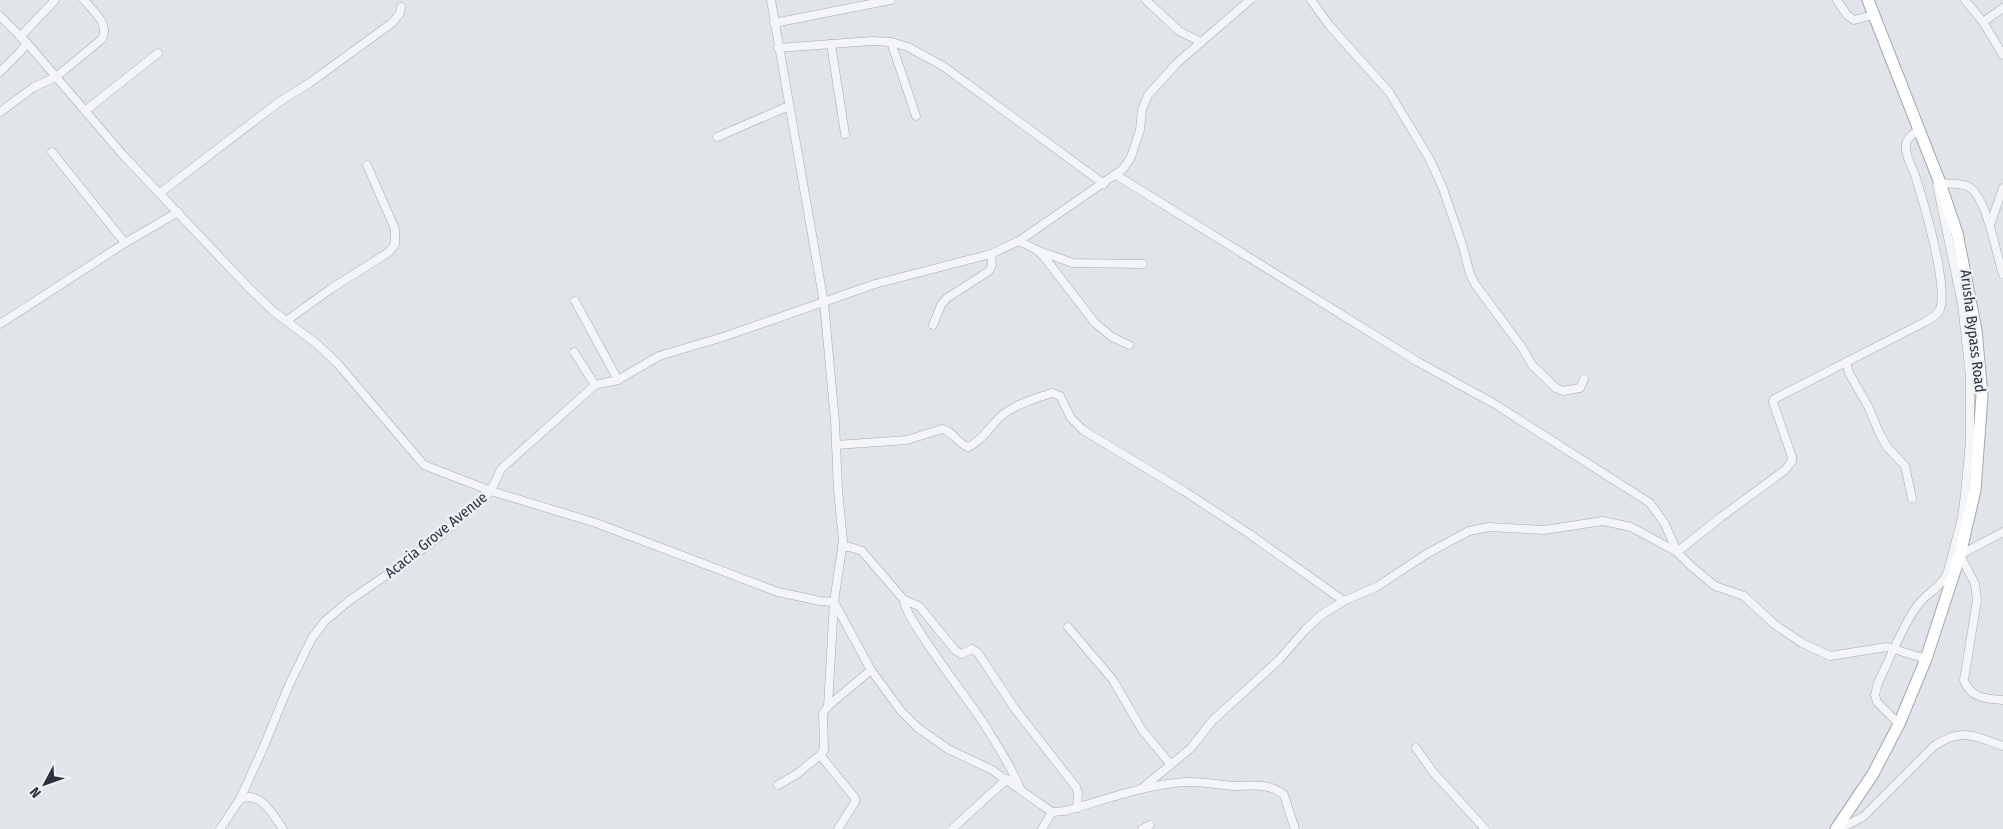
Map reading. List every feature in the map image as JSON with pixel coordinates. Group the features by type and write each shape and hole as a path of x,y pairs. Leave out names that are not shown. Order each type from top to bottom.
{"main road":[{"name":"Arusha Bypass Road","path":"1836,829 1873,774 1899,724 1926,659 1960,556 1975,490 1982,396 1976,330 1957,232 1940,183 1868,0"}],"street":[{"path":"20,37 55,0"},
{"path":"0,112 34,87 56,77 102,39 105,33 105,26 84,0"},
{"path":"771,0 824,303 836,445 842,547 834,602 828,706"},
{"path":"774,22 891,0"},
{"path":"1146,0 1179,31 1201,42"},
{"name":"Acacia Grove Avenue","path":"220,829 240,799 289,686 312,638 325,621 350,600 440,536 491,491 501,469 595,385 618,380 658,356 723,337 875,284 991,254 1019,241 1116,175 1131,158 1140,130 1142,110 1148,95 1178,62 1250,0"},
{"path":"1311,0 1329,25 1389,92 1436,173 1463,247 1470,274 1532,364 1556,388 1563,390 1580,388 1584,379"},
{"path":"1837,0 1847,15 1854,20 1874,15"},
{"path":"1965,0 1983,22 2003,55"},
{"path":"160,193 280,102 392,23 400,13 401,7"},
{"path":"1983,22 2003,8"},
{"path":"0,16 27,43 160,193 249,288 286,321 317,344 338,364 424,465 491,491 596,523 778,592 834,602"},
{"path":"778,48 872,40 891,42 908,48 943,66 1104,184"},
{"path":"891,42 916,116"},
{"path":"0,72 19,54 27,43"},
{"path":"831,44 844,134"},
{"path":"85,110 158,53"},
{"path":"717,137 789,106"},
{"path":"1677,552 1784,470 1792,461 1773,402 1774,398 1919,325 1940,311 1942,299 1938,266 1918,185 1906,150 1908,139 1918,130"},
{"path":"52,152 125,243"},
{"path":"286,321 332,288 389,252 395,244 396,229 367,165"},
{"path":"1116,175 1418,362 1493,403 1650,503 1665,524 1677,552"},
{"path":"1899,724 1877,702 1875,695 1878,683 1916,607 1945,580 1962,518 1970,440 1970,376 1967,346 1956,272 1936,188 1940,183 1969,187 1975,193 1990,225 2003,274"},
{"path":"1990,225 2003,188"},
{"path":"0,324 125,243 178,212"},
{"path":"1019,241 1073,263 1142,264"},
{"path":"1038,250 1095,323 1104,331 1129,345"},
{"path":"933,326 944,301 989,271 992,265 991,254"},
{"path":"575,301 618,380"},
{"path":"574,352 595,385"},
{"path":"1846,362 1849,373 1868,406 1879,432 1888,447 1905,466 1912,498"},
{"path":"836,445 901,441 917,438 936,429 942,429 951,433 961,444 968,447 1005,413 1031,400 1052,393 1060,396 1071,418 1083,430 1184,490 1344,602"},
{"path":"1141,789 1191,748 1212,721 1279,660 1321,615 1378,586 1450,540 1469,531 1489,527 1544,530 1591,521 1603,521 1631,527 1677,552 1715,586 1744,596 1787,634 1824,654 1837,656 1886,647 1926,659"},
{"path":"2003,532 1960,556 1975,584 1977,600 1964,680 1967,687 1976,696 1984,699 2003,700"},
{"path":"842,547 850,547 862,551 904,600 919,606 958,653 960,654 972,649 978,653 1016,709 1076,787 1078,793 1077,808"},
{"path":"904,600 904,606 912,621 984,724 1016,778 1021,790"},
{"path":"834,602 871,670 901,710 930,738 1007,779 1052,812 1077,808 1164,784 1200,782 1227,785 1262,785 1271,787 1284,795 1295,829"},
{"path":"1068,627 1113,680 1142,730 1171,765"},
{"path":"778,785 797,774 820,756 824,750 823,713 828,706 871,670"},
{"path":"1840,829 1864,816 1934,746 1944,739 1958,734 1967,735 2003,746"},
{"path":"1416,748 1433,772 1485,829"},
{"path":"820,756 855,798 855,802 838,829"},
{"path":"952,829 1007,779"},
{"path":"240,799 245,797 258,799 264,803 283,829"},
{"path":"1042,829 1052,812"}]}
